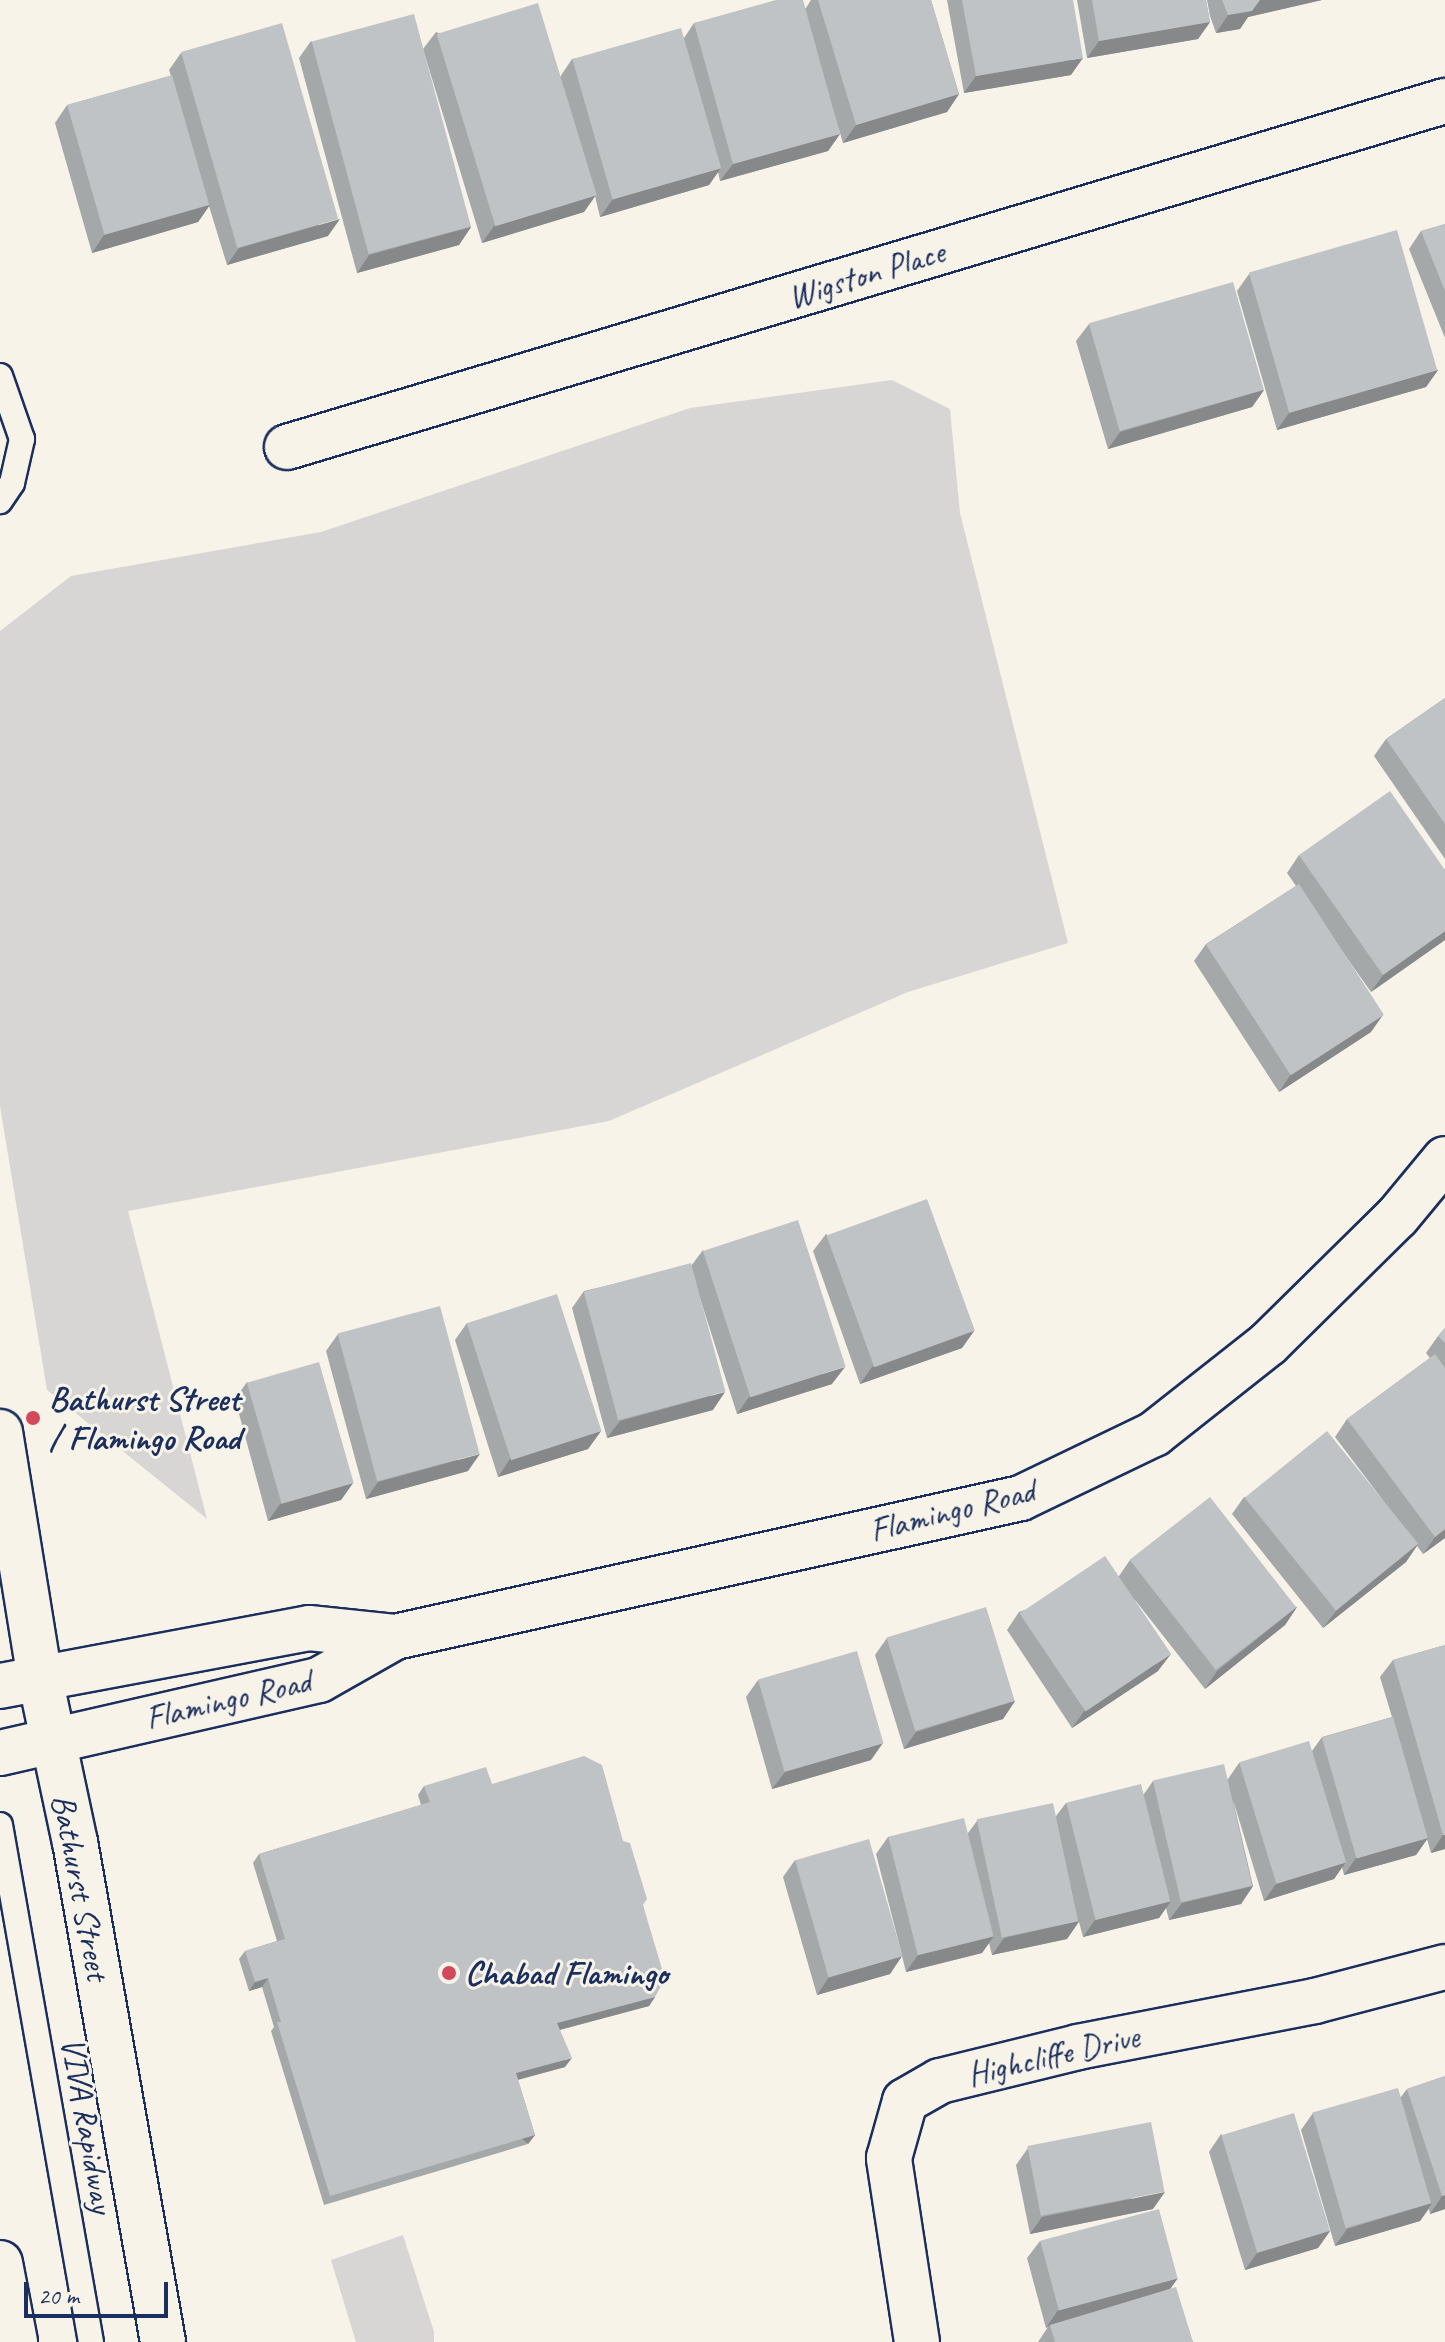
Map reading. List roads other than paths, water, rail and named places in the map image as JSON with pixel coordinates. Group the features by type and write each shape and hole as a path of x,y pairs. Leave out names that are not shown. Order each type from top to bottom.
{"street":[{"name":"Wigston Place","path":"287,447 1445,101"},
{"name":"Flamingo Road","path":"0,1753 319,1680 395,1637 1021,1498 1154,1434 1268,1344 1397,1217 1445,1159"},
{"name":"Bathurst Street","path":"0,1432 20,1682 53,1742 75,1842 163,2342"},
{"name":"Flamingo Road","path":"20,1682 309,1628 395,1637"},
{"name":"Highcliffe Drive","path":"917,2342 889,2158 905,2101 940,2081 956,2077 1078,2047 1315,2001 1445,1967"},
{"path":"0,2263 15,2342"}],"lane":[{"path":"0,376 22,439 12,483 0,501"},
{"name":"VIVA Rapidway","path":"0,1825 91,2342"}],"place":[{"name":"Bathurst Street / Flamingo Road","path":"33,1418"},
{"name":"Chabad Flamingo","path":"449,1973"}]}
